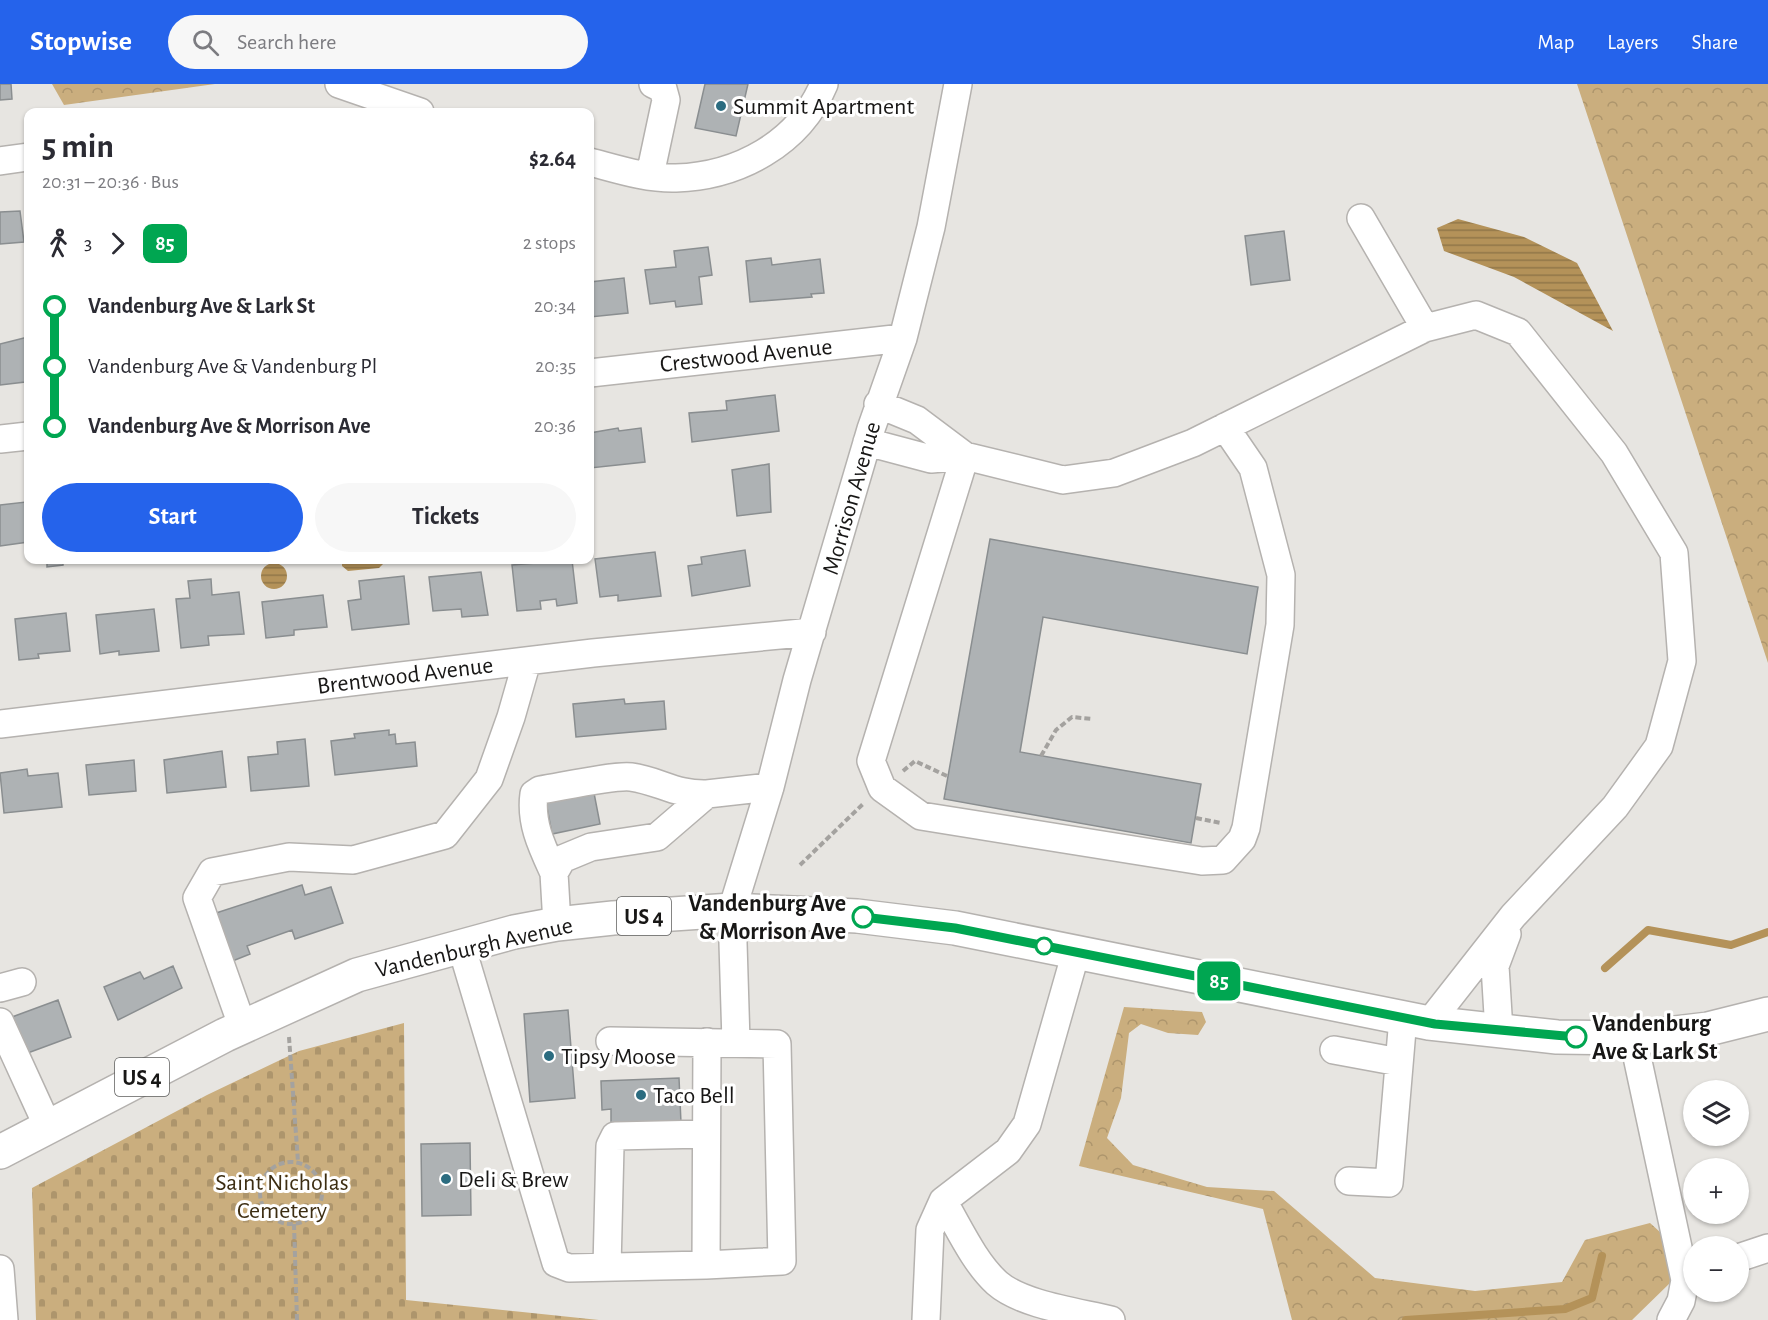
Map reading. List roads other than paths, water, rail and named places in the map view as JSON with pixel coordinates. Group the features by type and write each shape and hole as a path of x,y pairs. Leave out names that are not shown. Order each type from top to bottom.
{"main road":[{"name":"Vandenburgh Avenue","path":"0,1152 243,1028 357,975 460,945 557,924 732,910 857,916 944,926 1416,1020 1557,1037 1633,1038 1708,1029 1768,1014"}],"street":[{"path":"339,84 408,108"},
{"path":"650,175 666,100 663,89 652,84"},
{"path":"594,163 675,178 710,175 760,157 787,137 806,115 824,84"},
{"name":"Morrison Avenue","path":"736,1042 732,910 770,787 878,404 903,338 931,227 958,84"},
{"path":"0,161 24,158"},
{"path":"1361,218 1425,328"},
{"path":"867,442 931,459 965,456 1063,480 1114,472 1193,443 1425,328 1476,315 1518,332 1614,453 1674,553 1682,661 1659,746 1616,807 1416,1020 1399,1062 1389,1183 1349,1181"},
{"name":"Crestwood Avenue","path":"594,373 903,338"},
{"path":"878,404 918,420 965,456"},
{"path":"965,456 871,760 882,788 921,816 1202,861 1223,860 1242,839 1246,828 1280,625 1281,575 1253,468 1225,427"},
{"path":"0,439 24,436"},
{"name":"Brentwood Avenue","path":"0,724 527,661 812,632"},
{"path":"243,1028 197,898 212,872 289,857 353,860 445,835 489,779 512,717 527,661"},
{"path":"557,924 554,873 532,813 534,794 540,790 628,777 650,782 671,791 707,794 770,787"},
{"path":"554,873 562,859 580,850 657,837 707,794"},
{"path":"1499,1031 1495,966 1513,916"},
{"path":"460,945 556,1263 569,1268 783,1261 777,1044 610,1041"},
{"path":"926,1320 930,1230 944,1201 1008,1150 1027,1124 1077,952"},
{"path":"0,1022 48,1127"},
{"path":"1633,1038 1683,1252"},
{"path":"706,1042 706,1265"},
{"path":"1334,1050 1399,1062"},
{"path":"607,1267 610,1146 615,1136 705,1134"},
{"path":"944,1201 969,1246 997,1283 1030,1300 1111,1320"},
{"path":"1749,1254 1768,1248"},
{"path":"0,1269 4,1320"},
{"path":"1671,1320 1683,1295"}],"waterway":[{"path":"1605,968 1648,930 1731,945 1768,932"},
{"path":"1406,1320 1565,1309 1592,1298 1602,1256"}],"place":[{"name":"Summit Apartment","path":"721,106"},
{"name":"Vandenburg Ave & Morrison Ave","path":"863,917"},
{"name":"Vandenburg Ave & Lark St","path":"1576,1037"},
{"name":"Tipsy Moose","path":"549,1056"},
{"name":"Taco Bell","path":"641,1095"},
{"name":"Deli & Brew","path":"446,1179"}],"park label":[{"name":"Saint Nicholas Cemetery","path":"282,1196"}]}
